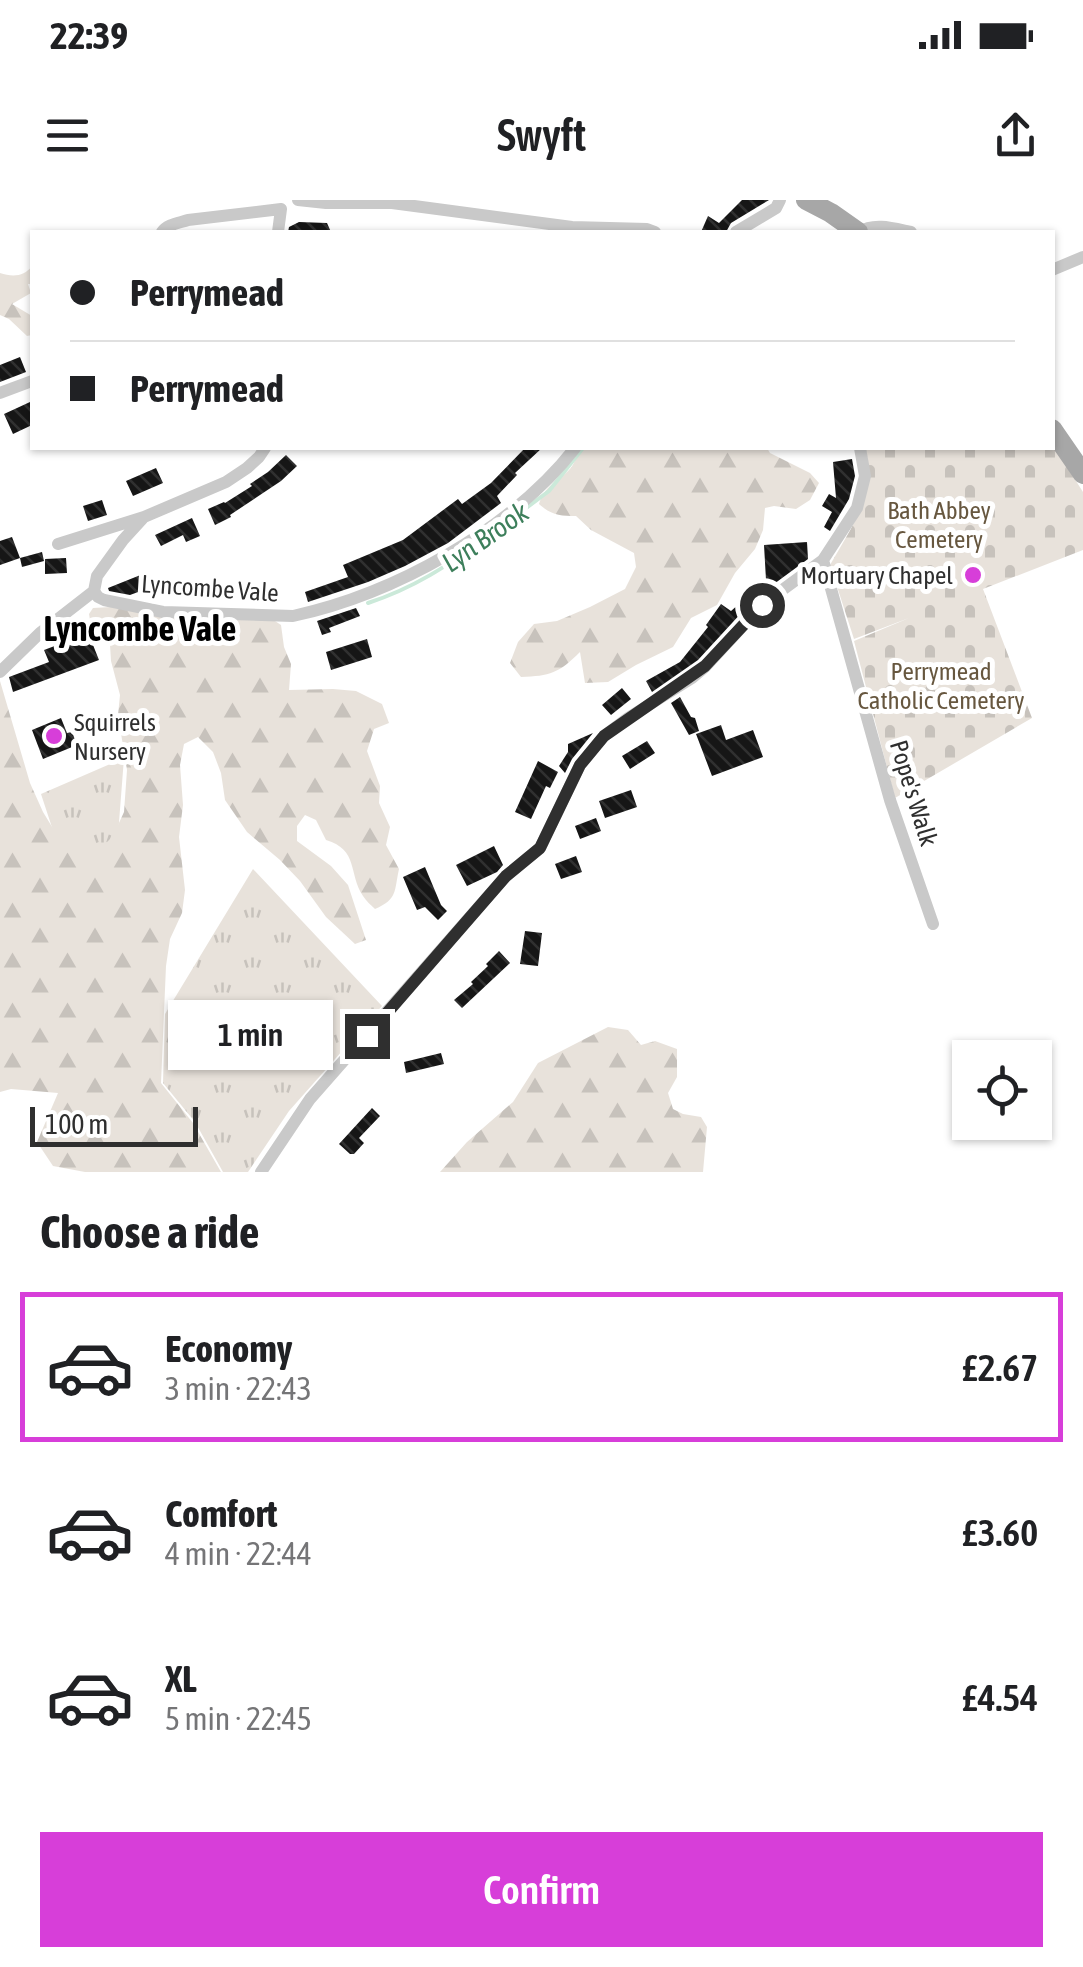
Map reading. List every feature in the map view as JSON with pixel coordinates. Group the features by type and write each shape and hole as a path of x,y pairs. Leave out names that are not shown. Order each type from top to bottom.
{"main road":[{"path":"806,200 830,223"},
{"path":"1055,433 1083,474"}],"street":[{"path":"739,230 776,208 780,200"},
{"path":"163,230 188,220 290,203 408,204 572,227 650,230"},
{"path":"279,230 290,203"},
{"path":"862,230 897,230"},
{"path":"1055,269 1083,257"},
{"path":"0,393 30,383"},
{"path":"58,544 144,517 226,482 264,450"},
{"name":"Lyncombe Vale","path":"94,591 104,600 162,612 293,616 311,612 405,578 471,540 543,486 573,450"},
{"path":"261,1172 310,1099 506,876 540,848 580,765 604,736 692,678 762,605 823,560 857,508 865,476 860,450"},
{"path":"0,672 94,591 97,576 144,517"},
{"name":"Pope's Walk","path":"823,560 890,800 933,924"}],"green space":[{"path":"30,268 30,294 12,304 30,315 27,336 0,315 0,273 25,272"},
{"path":"1055,448 1083,492 1083,550 983,589 1032,718 895,798 854,641 909,618 854,639 830,565 860,509 868,464 865,450"},
{"path":"580,450 768,450 810,473 819,483 810,500 796,509 765,508 763,530 755,549 735,573 717,605 691,618 673,647 608,682 585,683 580,652 554,672 521,677 510,663 518,642 534,624 557,621 625,589 636,567 634,553 591,530 576,516 556,514 539,504 547,489 570,469"},
{"path":"93,608 269,617 281,625 291,664 289,690 356,691 382,704 389,723 374,729 367,751 380,786 379,803 390,827 386,845 399,869 391,898 375,909 358,887 348,856 326,840 316,820 305,815 297,826 297,841 331,866 348,885 366,940 355,944 326,917 280,860 247,832 225,800 213,752 198,737 184,744 179,837 185,890 166,966 161,1083 193,1123 221,1172 85,1172 53,1166 37,1142 58,1093 11,1089 0,1092 0,681 30,783 43,812 68,853 80,856 100,849 113,836 124,812 127,770 109,629 90,620 89,614"},
{"path":"124,758 117,848 64,864 41,794"},
{"path":"253,869 382,1006 289,1111 248,1172 223,1172 195,1122 163,1083 165,1014"},
{"path":"608,1027 628,1030 641,1045 655,1041 677,1049 677,1077 668,1093 673,1109 701,1117 707,1127 703,1172 440,1172 513,1102 538,1063"}],"building":[{"path":"742,200 769,200 731,223 727,230 702,230 708,216 719,223"},
{"path":"299,222 327,223 330,230 288,230"},
{"path":"20,357 26,372 0,382 0,365"},
{"path":"30,402 30,426 13,434 4,414"},
{"path":"523,450 540,450 497,496 501,503 448,543 368,582 308,602 305,592 348,577 343,565 403,540 458,499 462,504 491,483"},
{"path":"286,455 297,466 215,525 208,509 252,486"},
{"path":"852,459 855,476 849,499 830,531 824,527 832,512 822,506 829,494 836,498 833,462"},
{"path":"156,468 163,483 133,496 126,481"},
{"path":"102,500 107,515 88,521 83,506"},
{"path":"192,518 200,536 186,542 183,535 161,546 155,535"},
{"path":"12,537 20,558 0,565 0,541"},
{"path":"807,542 808,559 755,598 698,660 652,692 646,681 680,662 721,604 731,611 766,580 764,545"},
{"path":"42,552 44,561 22,567 20,558"},
{"path":"66,558 67,573 45,574 45,559"},
{"path":"143,574 149,588 130,595 109,591 108,588"},
{"path":"356,608 360,616 329,628 331,632 322,635 317,621"},
{"path":"85,625 99,660 13,692 9,677 49,662 44,650 60,644 57,636"},
{"path":"367,639 372,657 331,670 326,652"},
{"path":"622,688 631,699 611,715 602,705"},
{"path":"680,697 699,731 689,735 671,703"},
{"path":"61,718 77,745 43,759 32,730"},
{"path":"721,725 726,740 753,730 763,757 712,776 696,734"},
{"path":"593,733 565,773 559,766 568,752 568,744"},
{"path":"647,741 655,753 630,769 622,756"},
{"path":"538,761 558,772 550,788 546,786 531,819 515,812"},
{"path":"631,790 637,807 605,818 599,801"},
{"path":"596,818 601,831 580,839 575,826"},
{"path":"494,846 503,865 497,872 467,886 456,865"},
{"path":"576,856 582,872 561,879 555,864"},
{"path":"425,867 447,911 438,920 425,907 417,910 403,877"},
{"path":"525,931 542,933 538,966 520,964"},
{"path":"499,951 510,963 462,1008 454,1000 473,984"},
{"path":"441,1053 444,1064 406,1073 404,1062"},
{"path":"372,1108 380,1116 359,1138 364,1143 350,1154 339,1144"}],"waterway":[{"name":"Lyn Brook","path":"506,523 549,491 581,450"},
{"name":"Lyn Brook","path":"368,603 430,575 486,538"}],"place":[{"name":"Mortuary Chapel","path":"973,575"},
{"name":"Squirrels Nursery","path":"54,736"}],"district":[{"name":"Lyncombe Vale","path":"140,628"}],"route":[{"path":"367,1036 506,876 540,848 580,765 604,736 689,680 762,605"}],"park label":[{"name":"Bath Abbey Cemetery","path":"939,524"},
{"name":"Perrymead Catholic Cemetery","path":"941,686"}]}
